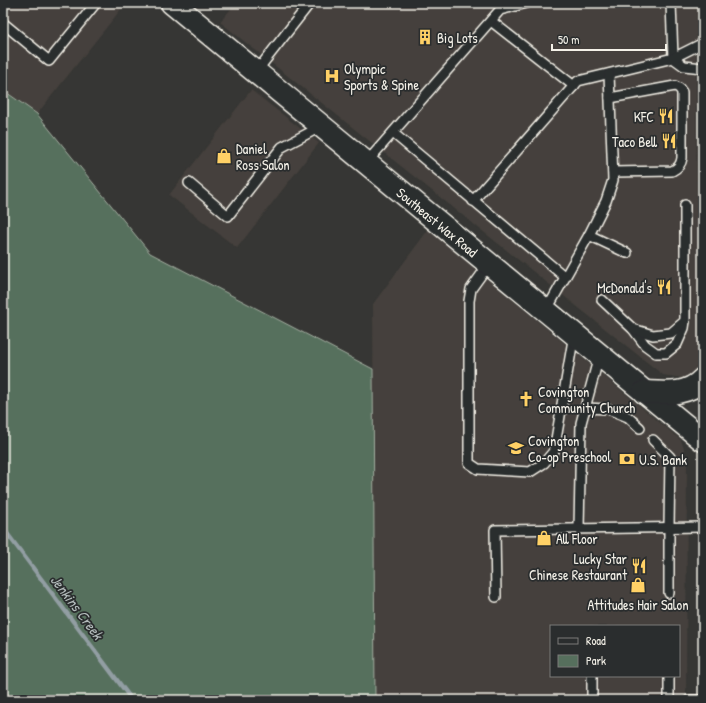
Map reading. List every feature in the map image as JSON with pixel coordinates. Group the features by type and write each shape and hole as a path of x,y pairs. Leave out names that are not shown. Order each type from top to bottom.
{"street":[{"name":"Southeast Wax Road","path":"172,3 703,440"},
{"path":"644,392 668,394 679,392 688,390 703,380"}],"lane":[{"path":"3,23 49,61 96,3"},
{"path":"256,72 310,3"},
{"path":"366,163 500,10 526,3"},
{"path":"671,3 672,58"},
{"path":"491,21 574,86"},
{"path":"474,201 578,81 672,58 703,42"},
{"path":"672,58 684,66 703,68"},
{"path":"546,311 589,235 606,200 613,180 609,74"},
{"path":"610,98 675,86 682,92 682,158 679,166 672,171 613,172"},
{"path":"189,182 228,216 282,147 322,126"},
{"path":"393,133 565,277"},
{"path":"602,300 656,354 666,353 677,344 684,328 685,321 685,205"},
{"path":"589,235 627,253"},
{"path":"489,264 471,289 469,301 469,463 478,470 530,472 544,463 554,451 574,334"},
{"path":"633,330 653,335 671,333 685,321"},
{"path":"579,528 581,423 599,355"},
{"path":"585,408 608,409 628,417 640,428"},
{"path":"653,440 670,457 670,593"},
{"path":"496,597 495,530 703,526"},
{"path":"592,677 592,700"},
{"path":"668,677 669,700"},
{"path":"689,700 703,700"}],"shaded area":[{"path":"3,3 126,3 37,114 3,90"},
{"path":"236,3 697,3 696,75 698,357 697,365 694,371 682,378 663,375 220,22"},
{"path":"251,90 319,143 237,248 169,195"},
{"path":"428,230 681,440 687,458 686,700 375,700 373,304"}],"green space":[{"path":"3,90 37,114 150,253 373,369 375,700 3,700"}],"waterway":[{"name":"Jenkins Creek","path":"3,528 132,700"}],"place":[{"name":"Big Lots","path":"425,37"},
{"name":"Olympic Sports & Spine","path":"332,76"},
{"name":"KFC","path":"666,116"},
{"name":"Taco Bell","path":"669,141"},
{"name":"Daniel Ross Salon","path":"224,156"},
{"name":"McDonald's","path":"664,287"},
{"name":"Covington Community Church","path":"526,399"},
{"name":"Covington Co-op Preschool","path":"516,448"},
{"name":"U.S. Bank","path":"627,459"},
{"name":"All Floor","path":"544,538"},
{"name":"Lucky Star Chinese Restaurant","path":"639,566"},
{"name":"Attitudes Hair Salon","path":"638,585"}]}
